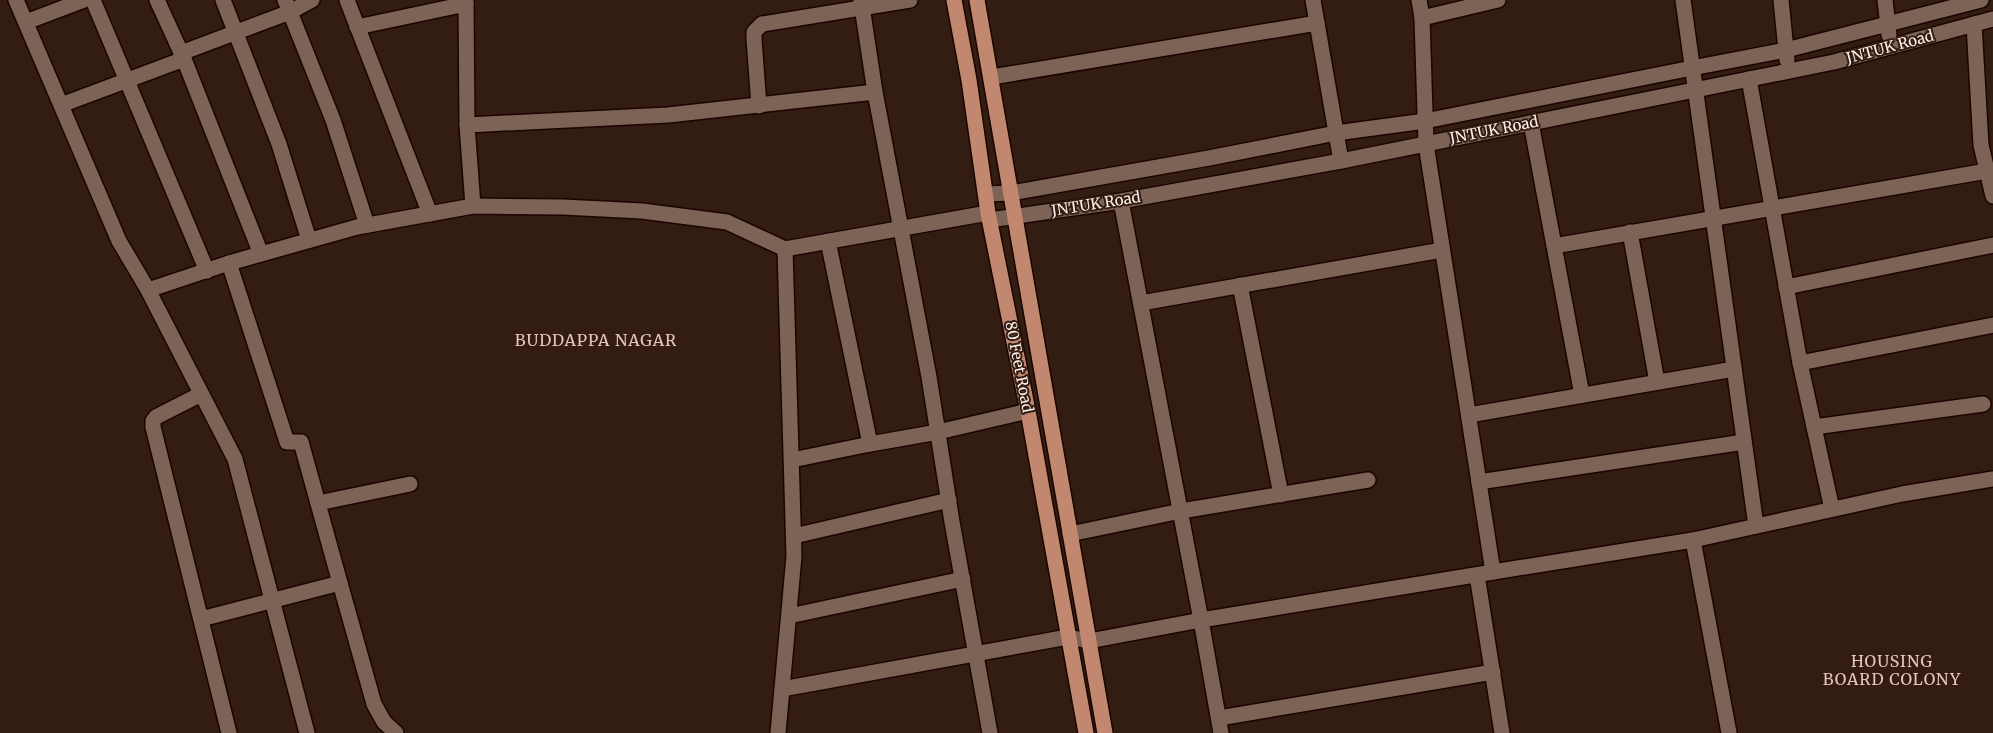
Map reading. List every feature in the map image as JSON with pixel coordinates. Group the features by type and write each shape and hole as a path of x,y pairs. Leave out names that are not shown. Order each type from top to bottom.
{"main road":[{"name":"80 Feet Road","path":"954,0 969,80 989,217 1028,411 1086,733"},
{"name":"80 Feet Road","path":"977,0 992,76 1014,217 1105,733"}],"street":[{"path":"16,0 119,241 148,290 235,459 307,733"},
{"path":"26,22 84,0"},
{"path":"93,0 207,270"},
{"path":"157,0 183,56 261,254"},
{"path":"223,0 279,144 309,240"},
{"path":"61,105 183,56 235,33 287,6 312,0"},
{"path":"347,0 430,214"},
{"path":"760,106 754,39 757,27 767,22 862,4 910,0"},
{"path":"1313,0 1341,161"},
{"path":"1420,0 1426,144 1493,572"},
{"path":"1422,18 1498,0"},
{"path":"1683,0 1756,526"},
{"path":"1781,0 1788,71"},
{"path":"1885,0 1890,46"},
{"name":"JNTUK Road","path":"986,194 1010,193 1209,158 1336,133 1425,121 1786,50 1981,0"},
{"path":"1986,0 1981,145 1993,196"},
{"path":"357,27 466,2 467,125 472,206"},
{"path":"862,4 990,733"},
{"path":"287,6 333,120 367,225"},
{"name":"JNTUK Road","path":"785,249 900,228 989,217 1014,217 1121,201 1341,161 1834,62 1985,21"},
{"path":"992,76 1317,23"},
{"path":"1749,79 1800,363 1832,509"},
{"path":"467,125 668,115 876,92"},
{"path":"1532,123 1582,395"},
{"path":"1554,246 1987,171"},
{"path":"1121,201 1182,511 1220,726 1493,672"},
{"path":"148,290 229,263 309,240 367,225 472,206 642,210 727,222 785,249 794,556 778,733"},
{"path":"1630,232 1657,382"},
{"path":"828,241 870,444"},
{"path":"1786,287 1993,245"},
{"path":"1142,302 1442,250"},
{"path":"229,263 287,442 301,442 374,704 384,722 396,733"},
{"path":"1240,285 1281,495"},
{"path":"1800,363 1993,326"},
{"path":"1468,415 1734,369"},
{"path":"201,394 160,414 153,421 229,733"},
{"path":"1814,428 1983,404"},
{"path":"792,460 938,432 1028,411"},
{"path":"1479,482 1744,442"},
{"path":"782,689 1068,637 1089,641 1201,620 1693,540 1902,494 1993,478"},
{"path":"1070,534 1182,511 1368,480"},
{"path":"318,503 410,484"},
{"path":"794,536 949,500"},
{"path":"1693,540 1729,733"},
{"path":"1477,575 1502,733"},
{"path":"789,616 963,578"},
{"path":"201,619 340,583"}],"district":[{"name":"BUDDAPPA NAGAR","path":"596,340"},
{"name":"HOUSING BOARD COLONY","path":"1892,670"}]}
